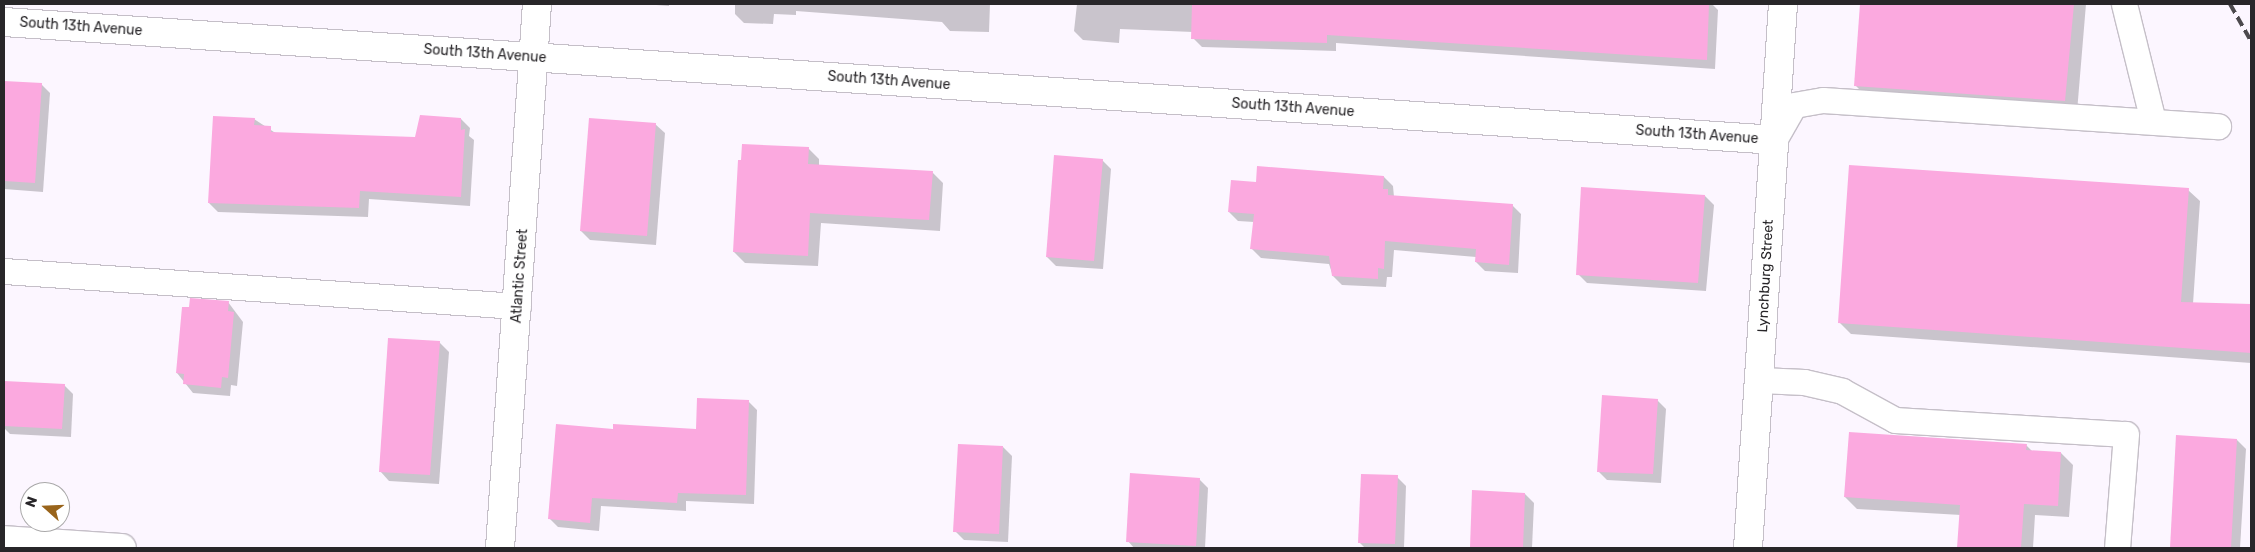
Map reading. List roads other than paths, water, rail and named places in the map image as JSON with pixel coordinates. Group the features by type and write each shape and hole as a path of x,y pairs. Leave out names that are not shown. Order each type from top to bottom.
{"street":[{"name":"Atlantic Street","path":"500,548 518,306 537,4"},
{"name":"Lynchburg Street","path":"1748,548 1783,4"},
{"name":"South 13th Avenue","path":"4,22 1774,140"},
{"path":"4,540 122,548"}],"lane":[{"path":"2124,4 2153,121"},
{"path":"1774,140 1794,105 1808,101 2218,126"},
{"path":"4,272 518,306"},
{"path":"1760,380 1804,382 1834,389 1866,402 1895,420 2126,434 2117,548"}],"railway":[{"path":"2230,4 2251,41"}]}
